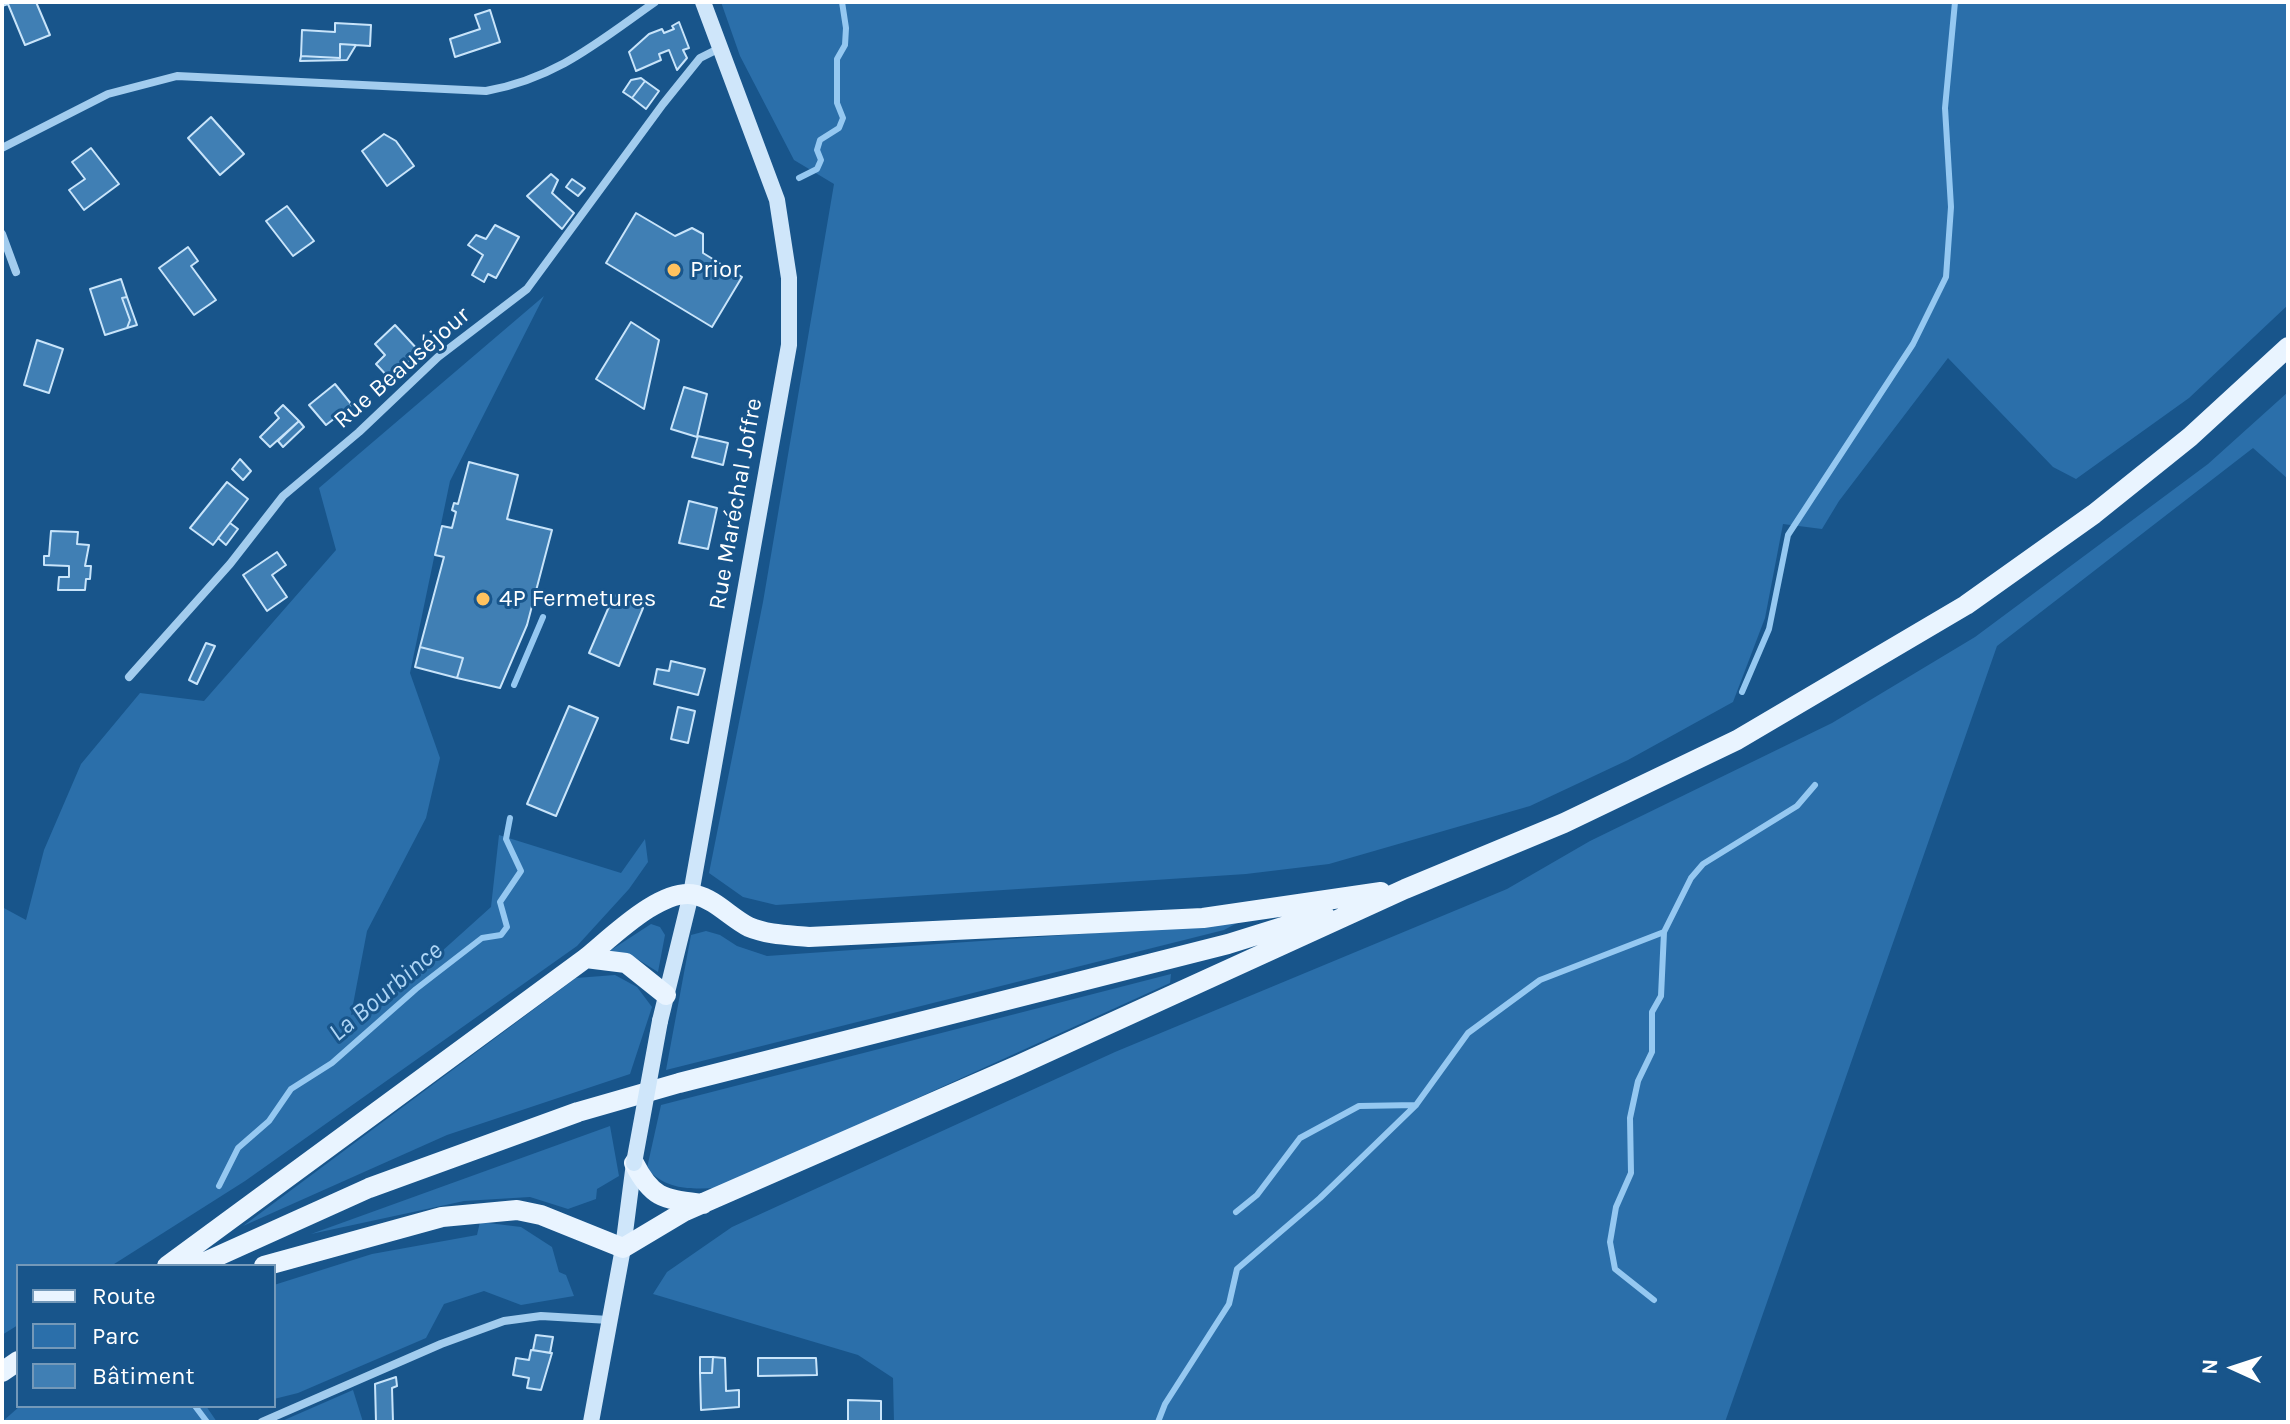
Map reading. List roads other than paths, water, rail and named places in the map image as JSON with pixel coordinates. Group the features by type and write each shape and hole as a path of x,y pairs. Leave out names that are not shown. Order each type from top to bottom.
{"main road":[{"name":"Rue Maréchal Joffre","path":"591,1422 660,1021 691,894 789,345 789,278 777,200 703,2"},
{"path":"271,1264 442,1217 517,1210 541,1215 623,1248 704,1204 1405,889 1672,774 1765,725 1953,613 2094,514 2190,437 2288,347"},
{"path":"170,1264 586,958 640,914 666,898 691,894 767,933 809,937 1203,918 1405,889"},
{"path":"200,1264 369,1188 578,1112 679,1083 1228,944 1405,889"},
{"path":"586,958 626,963 666,995"},
{"path":"634,1163 646,1186 667,1200 704,1204"}],"street":[{"path":"2,148 108,94 177,76 486,91 527,83 575,58 655,2"},
{"name":"Rue Beauséjour","path":"129,677 230,564 283,496 359,432 438,357 527,289 663,104 700,58 720,47"},
{"path":"2,234 16,272"},
{"path":"262,1422 441,1344 504,1321 541,1316 610,1320"}],"waterway":[{"name":"La Bourbince","path":"799,178 817,169 821,160 817,150 820,140 839,128 843,118 837,103 837,59 845,45 846,28 842,2"},
{"path":"1742,692 1769,629 1788,535 1913,344 1946,277 1951,207 1945,108 1955,2"},
{"name":"La Bourbince","path":"514,685 543,617"},
{"path":"1158,1422 1165,1404 1229,1304 1237,1269 1320,1198 1416,1105 1468,1033 1540,980 1664,932 1691,878 1703,864 1797,806 1815,785"},
{"name":"La Bourbince","path":"219,1186 238,1148 269,1121 291,1089 332,1063 416,989 482,938 501,935 507,927 500,902 521,871 506,839 510,818"},
{"path":"1654,1300 1615,1269 1610,1242 1616,1207 1631,1173 1630,1118 1638,1081 1652,1052 1652,1012 1661,996 1664,932"},
{"path":"1236,1212 1257,1195 1300,1138 1359,1106 1416,1105"},
{"name":"La Bourbince","path":"196,1408 207,1422"}],"place":[{"name":"Prior","path":"674,270"},
{"name":"4P Fermetures","path":"483,599"}]}
